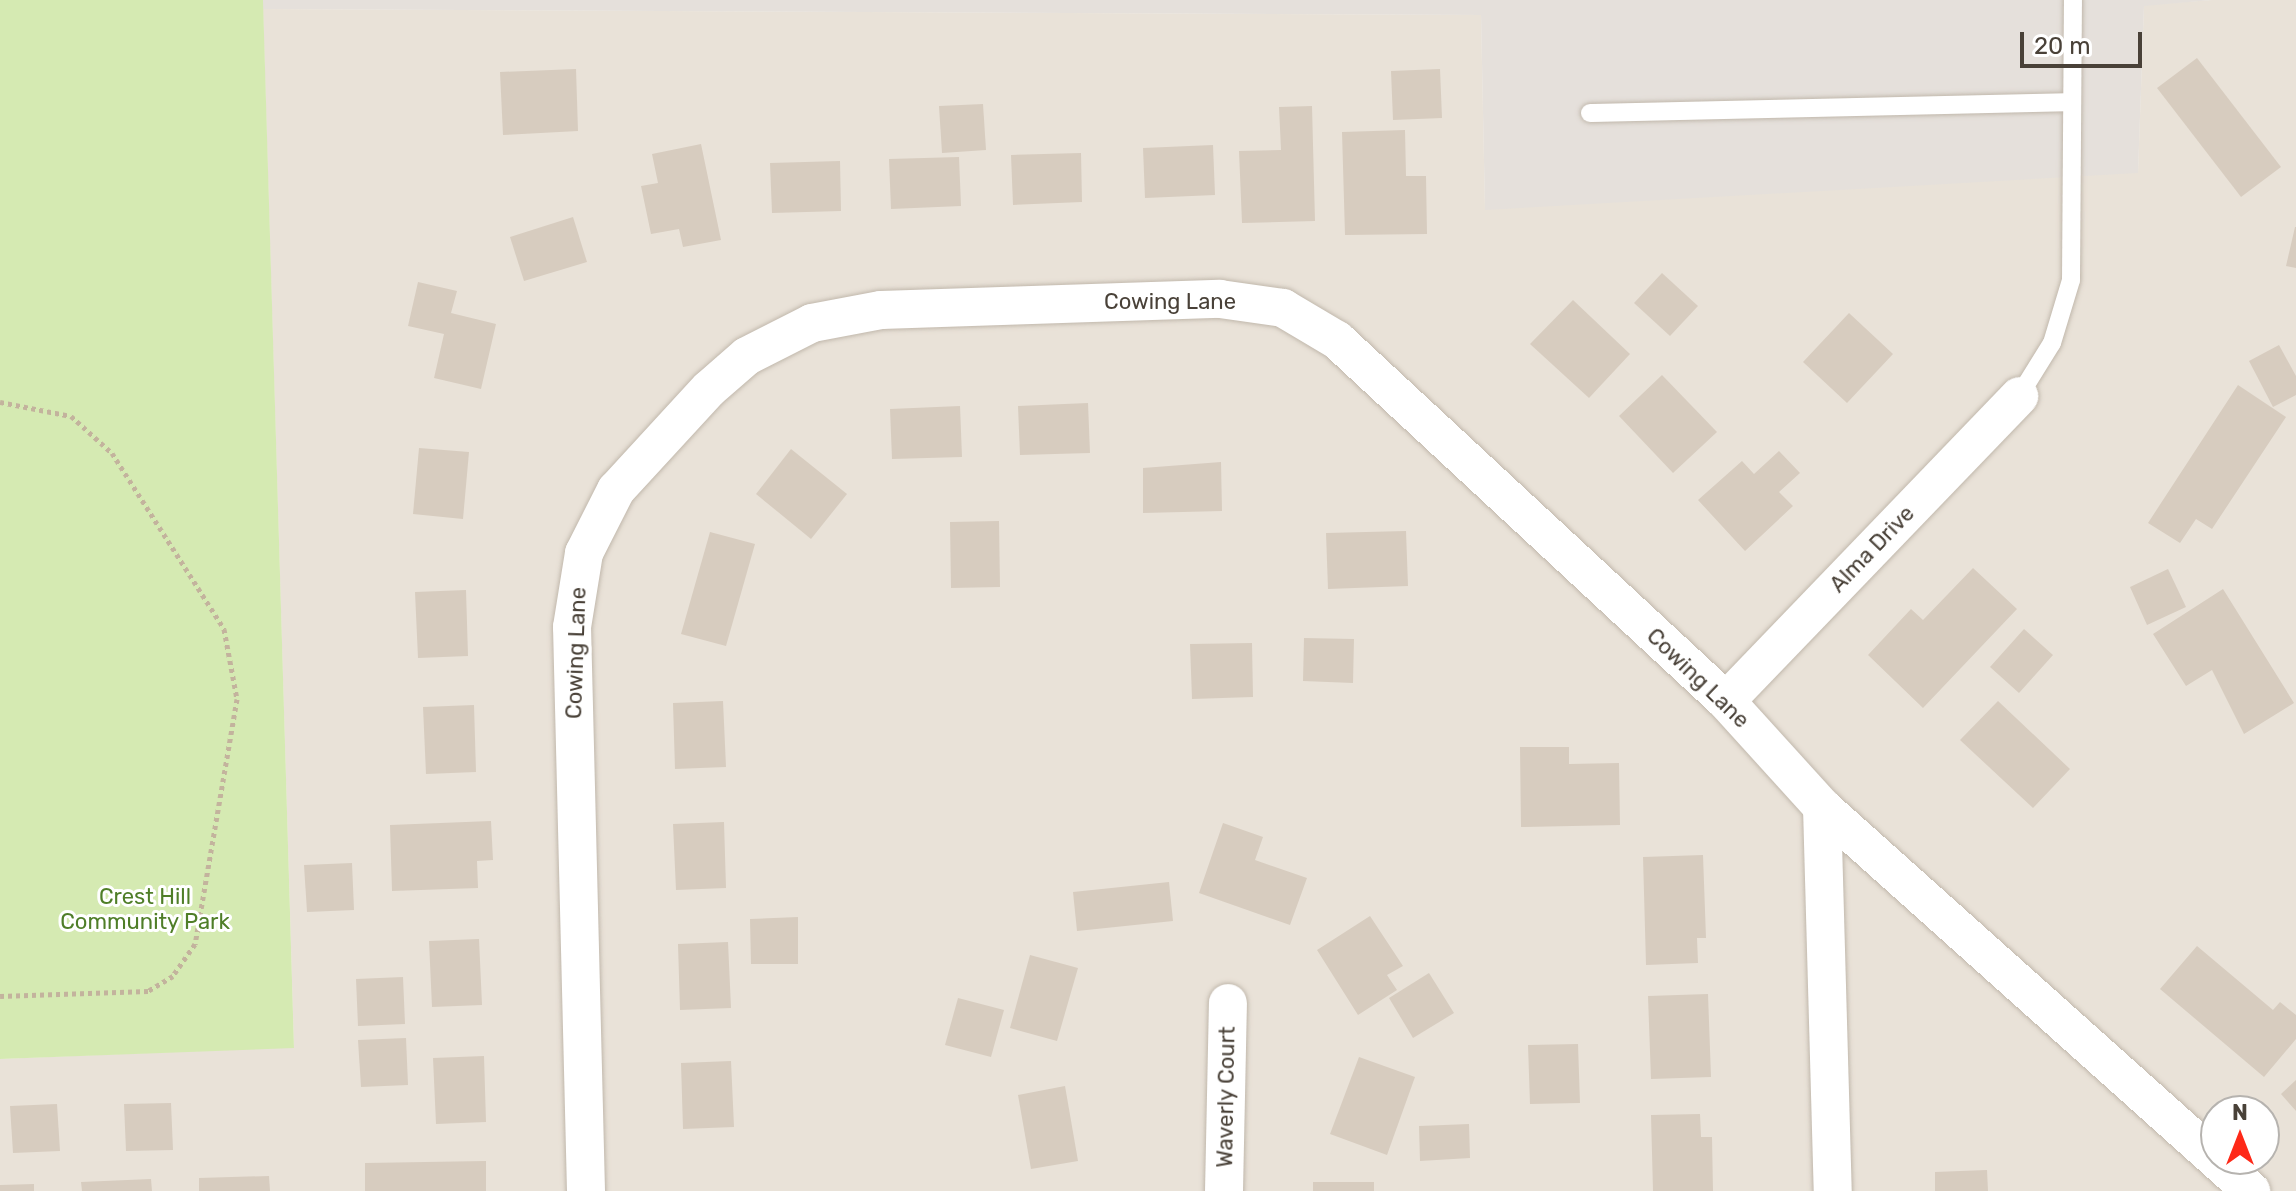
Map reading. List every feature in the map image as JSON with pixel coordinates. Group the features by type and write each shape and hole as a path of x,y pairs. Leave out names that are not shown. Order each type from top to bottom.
{"street":[{"name":"Cowing Lane","path":"586,1191 572,652 578,577 605,508 637,463 709,389 780,336 845,314 881,310 1220,299 1283,308 1337,340 1726,701 1822,807 2251,1191"},
{"name":"Alma Drive","path":"1726,701 2019,396"},
{"path":"1822,807 1833,1191"},
{"name":"Waverly Court","path":"1224,1191 1228,1003"}],"lane":[{"path":"2019,396 2052,343 2071,280 2068,102 2073,0"},
{"path":"1590,113 2068,102"}],"path":[{"path":"0,402 71,416 112,453 224,629 237,699 195,944 173,976 148,991 0,996"}],"shaded area":[{"path":"263,0 2212,0 2144,6 2138,173 1485,210 1481,15 263,9"},
{"path":"2212,0 2296,0 2296,1191 0,1191 0,1059 294,1047 263,9 1481,15 1485,209 2138,172 2144,5"}],"green space":[{"name":"Crest Hill Community Park","path":"0,0 263,0 294,1048 0,1059"}],"building":[{"path":"2197,58 2281,167 2241,197 2157,88"},
{"path":"576,69 578,131 503,135 500,72"},
{"path":"1440,69 1442,118 1393,120 1391,71"},
{"path":"983,104 986,150 942,153 939,106"},
{"path":"1312,106 1315,221 1242,223 1239,151 1281,150 1279,107"},
{"path":"1405,130 1406,176 1426,176 1427,234 1345,235 1342,132"},
{"path":"701,144 721,240 683,247 679,229 651,234 641,186 658,183 652,154"},
{"path":"1213,145 1215,195 1145,198 1143,148"},
{"path":"1081,153 1082,202 1013,205 1011,155"},
{"path":"959,157 961,206 891,209 889,159"},
{"path":"840,161 841,211 772,213 770,163"},
{"path":"573,217 587,262 524,281 510,237"},
{"path":"2296,227 2296,268 2286,266"},
{"path":"1662,273 1698,306 1670,336 1634,303"},
{"path":"418,282 457,291 451,313 496,324 481,389 434,378 444,334 408,326"},
{"path":"1573,300 1630,354 1589,398 1530,344"},
{"path":"1849,313 1893,354 1847,403 1803,362"},
{"path":"2279,345 2296,376 2296,395 2273,407 2249,361"},
{"path":"1662,375 1717,432 1673,473 1619,416"},
{"path":"2238,385 2286,417 2212,529 2196,519 2180,543 2148,523"},
{"path":"1088,403 1090,453 1020,455 1018,406"},
{"path":"960,406 962,457 892,459 890,409"},
{"path":"419,448 469,452 463,519 413,514"},
{"path":"791,449 847,494 811,539 756,494"},
{"path":"1779,451 1800,473 1779,492 1793,506 1745,551 1698,500 1742,461 1754,474"},
{"path":"1221,462 1222,511 1143,513 1143,468"},
{"path":"999,521 1000,587 951,588 950,522"},
{"path":"1406,531 1408,586 1328,589 1326,533"},
{"path":"710,532 755,544 726,646 681,634"},
{"path":"1973,568 2017,609 1923,708 1868,655 1911,609 1923,620"},
{"path":"2168,569 2186,607 2147,625 2130,587"},
{"path":"2223,589 2294,703 2244,734 2212,670 2186,686 2153,634"},
{"path":"466,590 468,656 418,658 415,592"},
{"path":"2024,629 2053,655 2019,693 1990,667"},
{"path":"1304,638 1354,639 1353,683 1303,681"},
{"path":"1252,643 1253,697 1192,699 1190,644"},
{"path":"723,701 726,767 675,769 673,703"},
{"path":"1998,701 2070,769 2033,808 1960,740"},
{"path":"474,705 476,772 426,774 423,707"},
{"path":"1520,747 1569,747 1569,764 1619,763 1620,825 1521,827"},
{"path":"491,821 493,860 477,861 478,888 392,891 390,825"},
{"path":"724,822 726,888 676,890 673,824"},
{"path":"1223,823 1263,837 1255,860 1307,878 1290,925 1199,893"},
{"path":"1703,855 1706,938 1697,938 1698,963 1646,965 1643,857"},
{"path":"352,863 354,910 307,912 304,865"},
{"path":"1169,882 1173,921 1077,931 1073,892"},
{"path":"1370,916 1403,966 1387,975 1397,990 1358,1015 1317,950"},
{"path":"798,917 798,964 751,964 750,919"},
{"path":"479,939 482,1005 432,1007 429,941"},
{"path":"728,942 731,1008 680,1010 678,944"},
{"path":"2197,946 2273,1010 2280,1002 2296,1015 2296,1039 2264,1077 2160,989"},
{"path":"1030,955 1078,968 1057,1041 1010,1028"},
{"path":"1429,973 1454,1013 1413,1038 1389,998"},
{"path":"403,977 405,1024 358,1026 356,979"},
{"path":"1708,994 1711,1077 1651,1079 1648,996"},
{"path":"958,998 1004,1010 991,1057 945,1045"},
{"path":"406,1038 408,1085 361,1087 358,1040"},
{"path":"1578,1044 1580,1103 1530,1104 1528,1045"},
{"path":"484,1056 486,1122 436,1124 433,1058"},
{"path":"1359,1057 1415,1077 1387,1155 1330,1134"},
{"path":"731,1061 734,1127 683,1129 681,1063"},
{"path":"2296,1080 2296,1111 2281,1094"},
{"path":"1065,1086 1078,1161 1031,1169 1018,1095"},
{"path":"171,1103 173,1150 126,1151 124,1104"},
{"path":"57,1104 60,1151 13,1153 10,1106"},
{"path":"1700,1114 1701,1137 1712,1137 1713,1191 1653,1191 1651,1115"},
{"path":"1469,1124 1470,1158 1420,1161 1419,1126"},
{"path":"486,1161 486,1191 365,1191 365,1163"},
{"path":"1987,1170 1988,1191 1935,1191 1935,1172"},
{"path":"269,1176 270,1191 199,1191 199,1178"},
{"path":"151,1179 152,1191 82,1191 81,1182"},
{"path":"1313,1182 1374,1182 1374,1191 1313,1191"},
{"path":"34,1184 34,1191 0,1191 0,1185"}]}
